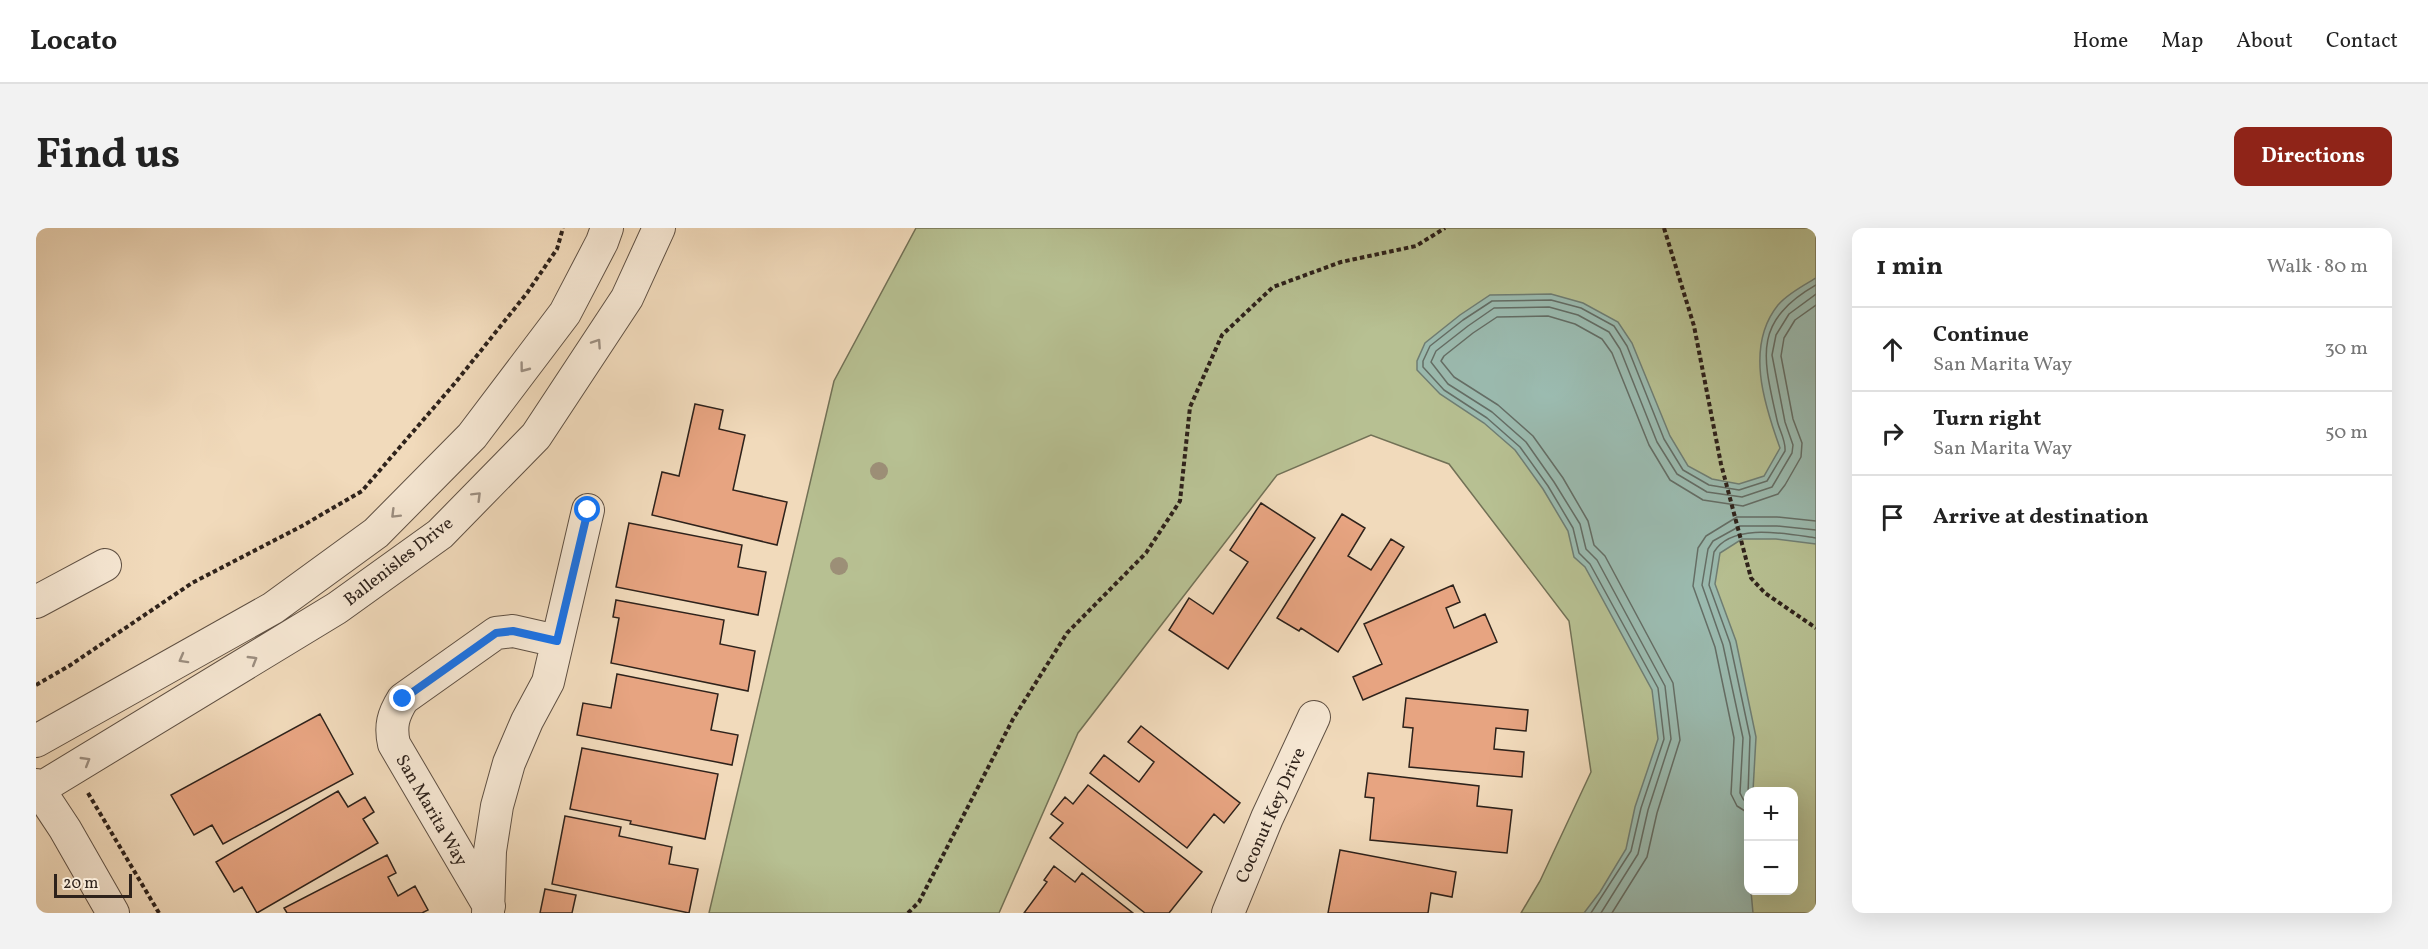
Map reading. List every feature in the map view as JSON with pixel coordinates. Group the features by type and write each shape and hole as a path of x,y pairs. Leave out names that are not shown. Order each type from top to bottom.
{"street":[{"name":"Ballenisles Drive","path":"36,741 273,608 376,533 479,427 565,313 607,228"},
{"name":"Ballenisles Drive","path":"37,789 337,608 440,534 536,436 627,298 659,228"},
{"path":"489,910 490,851 497,807 509,763 527,721 548,682 588,510"},
{"path":"36,602 105,565"},
{"name":"San Marita Way","path":"489,910 394,744 391,729 393,714 403,699 496,633 513,631 557,641"},
{"name":"Coconut Key Drive","path":"1228,913 1314,717"},
{"path":"37,789 65,828 112,913"}],"path":[{"path":"36,685 69,666 192,583 302,526 362,491 527,293 557,249 563,228"},
{"path":"908,913 919,902 1014,719 1067,633 1146,553 1180,501 1190,407 1222,335 1273,287 1341,262 1416,246 1445,228"},
{"path":"1664,228 1694,326 1721,464 1751,578 1765,593 1816,628"},
{"path":"86,791 159,913"}],"green space":[{"path":"916,228 1816,228 1816,913 1521,913 1540,881 1591,772 1569,621 1449,464 1371,435 1277,475 1078,733 999,913 709,913 834,381"}],"water":[{"path":"1816,278 1816,544 1776,539 1742,539 1720,553 1715,584 1736,641 1756,737 1753,787 1744,787 1744,895 1751,895 1753,913 1584,913 1600,892 1626,849 1635,807 1658,739 1652,690 1585,567 1574,557 1568,531 1543,489 1515,450 1484,423 1440,394 1417,370 1417,361 1425,343 1490,295 1551,294 1583,303 1618,322 1632,343 1670,436 1688,466 1712,479 1739,484 1764,476 1780,448 1768,413 1760,357 1762,338 1768,321 1778,305 1796,290"}],"building":[{"path":"695,404 723,410 719,429 745,435 733,490 787,502 777,545 652,515 662,472 679,476"},
{"path":"1261,503 1315,538 1228,669 1169,630 1189,598 1213,614 1248,562 1230,550"},
{"path":"1342,514 1365,528 1348,556 1371,570 1391,539 1404,547 1338,652 1301,628 1299,631 1277,618"},
{"path":"629,523 742,545 738,567 766,572 758,615 616,587"},
{"path":"1453,585 1460,602 1446,608 1454,628 1485,614 1497,642 1363,700 1353,677 1382,664 1364,624"},
{"path":"616,600 724,620 720,644 755,651 748,691 611,663 619,618 613,617"},
{"path":"617,674 718,694 711,730 738,735 732,765 577,735 583,703 611,708"},
{"path":"1406,698 1528,710 1526,731 1496,728 1494,749 1524,752 1522,777 1409,767 1413,728 1403,727"},
{"path":"320,714 353,774 223,844 212,825 194,835 171,795"},
{"path":"1141,726 1240,803 1224,823 1214,814 1187,848 1090,773 1104,755 1139,782 1154,762 1128,742"},
{"path":"582,748 718,774 705,839 570,809"},
{"path":"1368,773 1479,786 1477,806 1512,810 1507,853 1370,840 1374,798 1365,797"},
{"path":"1088,785 1202,872 1169,913 1145,913 1050,838 1063,823 1051,814 1065,797 1073,804"},
{"path":"338,791 348,807 365,797 374,812 363,819 378,843 257,913 242,887 234,892 216,862"},
{"path":"565,816 621,827 619,836 672,847 669,864 698,869 689,913 552,884"},
{"path":"1340,850 1456,872 1452,897 1431,893 1428,913 1328,913"},
{"path":"387,855 396,873 388,877 398,896 415,886 428,910 422,913 287,913 284,908"},
{"path":"1054,866 1075,882 1082,873 1133,913 1024,913 1047,882 1044,880"},
{"path":"545,889 576,895 572,913 540,913"}],"route":[{"path":"403,699 483,640 496,633 513,631 557,641 588,510"}]}
